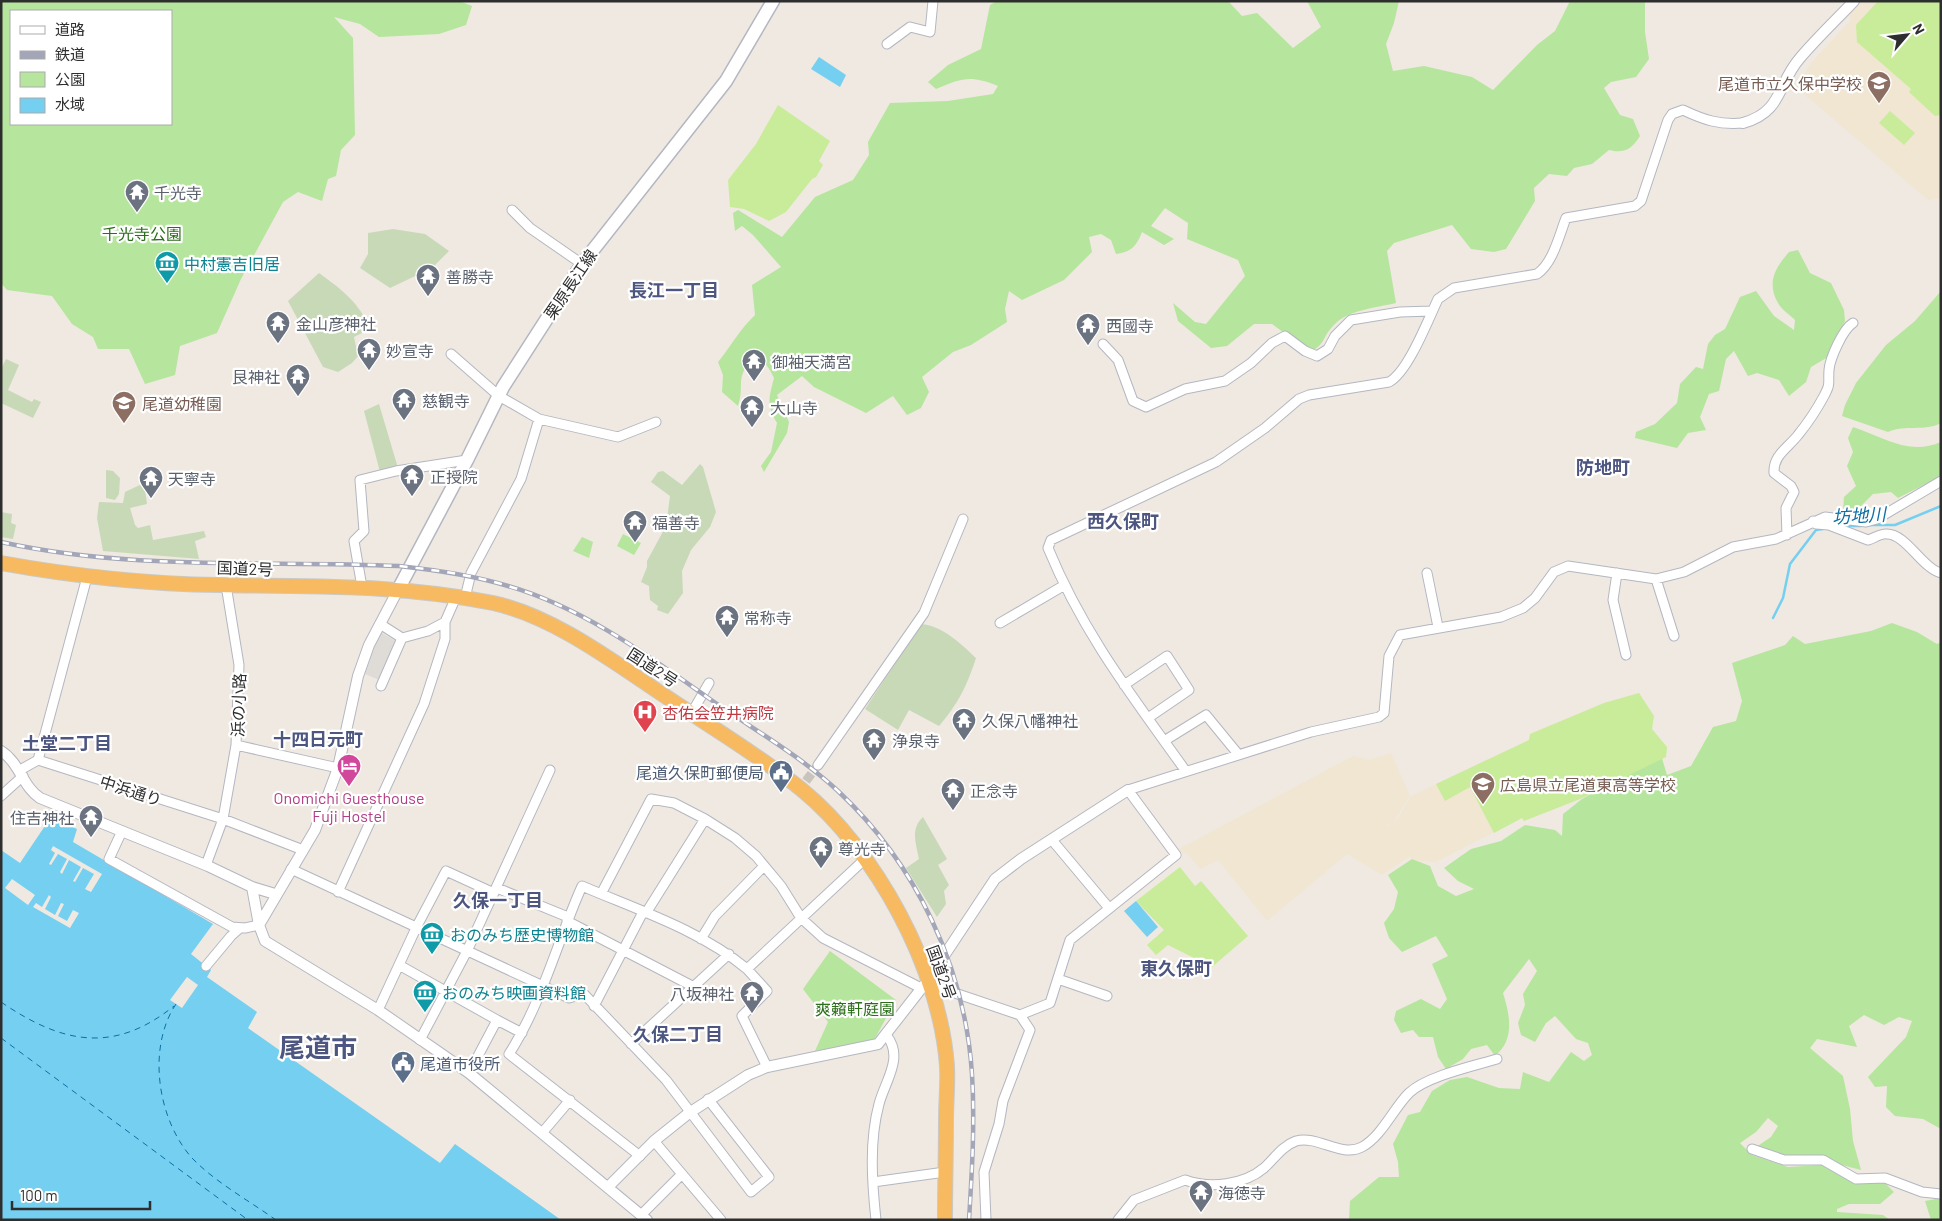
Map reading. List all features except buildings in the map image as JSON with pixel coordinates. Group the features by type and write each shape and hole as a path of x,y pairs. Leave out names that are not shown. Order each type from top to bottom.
{"highway":[{"name":"国道2号","path":"1,563 87,576 226,585 399,588 497,604 553,626 803,785 865,858 898,915 942,1031 947,1067 945,1220"}],"main road":[{"name":"栗原長江線","path":"399,588 467,460 502,387 582,264 726,82 773,1"}],"street":[{"path":"887,44 910,27 930,32 933,1"},
{"path":"1185,770 1100,651 1063,586 1048,548 1051,540 1216,462 1266,428 1299,399 1309,395 1389,382 1396,378 1407,362 1438,299 1454,288 1537,274 1544,270 1566,218 1635,206 1641,201 1668,120 1672,114 1682,110 1711,122 1726,125 1758,119 1770,108 1799,59 1854,1"},
{"path":"512,210 530,228 582,264"},
{"path":"1103,344 1118,360 1133,401 1146,407 1185,389 1225,381 1251,363 1272,343 1285,336 1305,351 1317,356 1328,350 1335,336 1351,320 1400,312 1432,311"},
{"path":"1787,535 1786,508 1794,492 1791,486 1774,473 1773,465 1778,456 1798,436 1823,398 1830,382 1830,365 1844,331 1853,323"},
{"path":"451,354 499,396 539,419 618,437 656,422"},
{"path":"380,624 402,638 428,631 445,622 461,598 471,573 521,479 539,419"},
{"path":"362,587 354,541 364,531 360,480 405,469 467,460"},
{"path":"608,1187 654,1141 689,1113 748,1075 767,1068 874,1046 886,1036 925,984 995,879 1021,859 1128,790 1185,770 1311,732 1379,717 1384,713 1389,656 1394,643 1400,635 1438,627 1501,618 1524,608 1535,598 1554,572 1568,566 1656,579 1684,572 1733,547 1787,535 1813,521 1825,517 1866,522 1876,519 1941,481"},
{"path":"818,765 924,613 963,518"},
{"path":"1813,521 1816,524 1829,525 1868,540 1886,533 1897,536 1923,561 1941,573"},
{"path":"1617,573 1613,600 1626,655"},
{"path":"1427,574 1438,627"},
{"path":"1,796 21,773 38,760 87,576"},
{"path":"1656,579 1674,636"},
{"name":"浜の小路","path":"206,865 223,819 236,745 239,665 226,585"},
{"path":"1000,623 1063,586"},
{"path":"259,925 275,894 315,830 338,768 358,676 369,645 399,588"},
{"path":"338,892 424,704 445,640 445,622"},
{"path":"381,686 402,638"},
{"path":"1124,685 1167,656 1188,690 1148,718"},
{"path":"691,714 709,682"},
{"path":"1164,741 1206,715 1238,754"},
{"path":"236,745 338,768"},
{"path":"1,751 13,760 30,788 40,798 206,865 252,887 275,894"},
{"name":"中浜通り","path":"38,760 223,819 303,850"},
{"path":"420,1040 496,891 550,770"},
{"path":"1020,1015 1050,1002 1070,940 1176,855 1128,790"},
{"path":"601,894 651,799 674,804 706,819 735,838 764,866 781,886 802,918 823,938 925,984 1020,1015 1030,1030 1003,1100 999,1124 984,1172 986,1220"},
{"path":"594,1006 644,912 706,819"},
{"path":"122,831 110,859 232,927 240,928 259,925"},
{"path":"1052,840 1109,908"},
{"path":"747,969 865,858"},
{"path":"701,940 715,916 764,866"},
{"path":"290,869 543,984 569,998 584,994 666,1080 689,1113 751,1192 769,1177 708,1099"},
{"path":"378,1010 417,926 446,871 567,919 694,986"},
{"path":"640,1156 509,1054 522,1033 582,886 644,912 729,954 747,969 767,991 742,1016 767,1068"},
{"path":"252,887 262,936 272,946 378,1010 469,1073 644,1217 682,1174"},
{"path":"206,966 230,936 240,928"},
{"path":"631,1044 729,954"},
{"path":"399,965 522,1033"},
{"path":"1058,979 1108,996"},
{"path":"469,1073 497,1020"},
{"path":"876,1220 873,1143 878,1105 895,1058 894,1049 886,1036"},
{"path":"1118,1220 1134,1200 1185,1180 1201,1186 1242,1180 1263,1169 1284,1148 1294,1142 1308,1139 1350,1151 1362,1147 1415,1089 1455,1071 1497,1059"},
{"path":"542,1133 570,1100"},
{"path":"654,1141 721,1220"},
{"path":"1752,1149 1784,1160 1823,1160 1856,1179 1885,1178 1922,1192 1941,1194"},
{"path":"874,1182 945,1172"}],"shaded area":[{"name":"尾道市立久保中学校","path":"1862,1 1941,1 1941,198 1928,200 1796,87 1811,63 1851,20 1848,15"},
{"path":"382,633 397,642 379,680 365,674"},
{"name":"広島県立尾道東高等学校","path":"1639,693 1654,716 1652,729 1667,747 1666,757 1580,799 1524,821 1522,818 1436,862 1419,861 1409,857 1382,875 1347,854 1267,921 1218,860 1200,869 1187,853 1183,853 1179,849 1353,756 1369,760 1391,753 1410,796 1394,821 1385,826 1387,827 1399,817 1411,796 1529,740 1530,734 1604,703"}],"green space":[{"name":"千光寺公園","path":"1,1 459,1 472,6 466,25 439,34 379,37 360,24 334,17 353,38 355,135 341,150 336,176 328,179 322,201 298,192 283,202 241,279 217,333 180,346 175,375 145,384 129,349 98,349 93,337 72,324 52,296 7,290 1,283"},
{"path":"997,1 1228,1 1242,16 1257,13 1293,48 1321,27 1307,1 1399,1 1394,23 1386,44 1393,71 1424,66 1472,77 1493,90 1537,45 1555,31 1570,1 1645,1 1645,32 1649,59 1636,77 1611,82 1604,88 1620,115 1633,119 1640,136 1631,147 1623,151 1609,150 1592,164 1574,168 1567,176 1549,174 1534,188 1535,201 1506,249 1494,252 1471,249 1452,225 1394,243 1387,251 1396,303 1362,310 1346,316 1333,326 1322,343 1310,352 1272,324 1254,324 1227,346 1211,348 1178,321 1173,303 1195,322 1206,324 1245,276 1238,260 1187,239 1188,223 1165,208 1151,226 1174,239 1164,245 1142,232 1132,248 1126,252 1116,254 1111,240 1101,234 1089,237 1092,252 1064,280 1022,300 1009,291 1005,309 1007,322 971,345 953,352 922,377 929,392 921,408 907,415 893,396 866,413 814,387 802,376 777,395 789,422 787,433 764,472 761,466 771,452 777,423 770,406 774,378 765,364 755,360 750,361 741,378 738,406 722,392 723,375 718,362 744,326 755,315 752,285 781,267 753,235 742,226 735,231 733,213 738,210 782,237 815,197 853,180 869,155 868,142 890,103 948,101 993,94 998,86 980,80 960,80 936,89 928,82 948,65 981,49 990,5"},
{"path":"1878,1 1941,1 1941,115 1935,116 1909,92 1911,89 1857,42 1856,25"},
{"path":"778,105 830,141 819,161 823,165 816,177 812,179 786,212 769,221 744,209 730,207 728,180 756,144"},
{"path":"1890,111 1915,133 1904,145 1879,123"},
{"path":"393,229 425,234 449,251 432,268 390,288 360,268 368,254 368,233"},
{"path":"1798,250 1810,273 1831,283 1844,310 1845,321 1828,357 1811,367 1806,382 1789,396 1779,380 1757,373 1748,376 1734,351 1726,359 1719,391 1709,394 1700,417 1706,430 1688,433 1677,448 1635,438 1636,432 1655,424 1677,403 1680,384 1696,367 1703,369 1708,344 1715,335 1725,329 1740,297 1756,291 1774,316 1794,330 1795,320 1778,303 1774,295 1773,282 1774,275 1784,258 1789,252"},
{"path":"319,273 355,304 370,329 354,337 358,356 352,363 338,372 323,367 288,301"},
{"path":"1941,291 1941,423 1935,426 1901,428 1888,432 1842,416 1845,405 1856,383 1886,345 1915,321"},
{"path":"6,359 19,365 8,390 32,402 34,399 41,402 33,418 1,403 1,369"},
{"path":"379,404 398,468 380,472 364,411"},
{"path":"1853,427 1896,444 1907,446 1929,446 1941,442 1941,476 1898,498 1891,492 1873,494 1857,510 1843,512 1844,497 1856,486 1847,466 1853,452 1848,438"},
{"path":"700,464 703,467 716,512 710,527 691,550 682,571 683,593 668,614 657,610 658,606 650,600 649,586 641,582 647,567 647,561 666,526 670,496 651,482 658,472 663,471 682,485"},
{"path":"106,470 113,471 120,478 119,494 115,500 106,498"},
{"path":"144,483 147,504 130,508 135,525 138,528 150,525 153,540 204,531 206,537 195,541 199,559 103,551 97,518 99,502 123,503 125,492"},
{"path":"1,512 12,514 11,523 16,525 13,539 1,537"},
{"path":"623,534 641,543 634,555 617,546"},
{"path":"582,537 593,542 589,558 573,551"},
{"path":"1892,623 1917,632 1937,644 1941,642 1941,1129 1923,1119 1895,1116 1886,1107 1887,1086 1875,1087 1868,1077 1906,1037 1912,1021 1899,1017 1884,1025 1864,1015 1849,1026 1857,1047 1817,1039 1810,1048 1843,1076 1850,1109 1853,1141 1861,1170 1838,1164 1789,1157 1756,1147 1771,1137 1778,1126 1768,1118 1756,1132 1740,1143 1752,1155 1788,1167 1822,1165 1855,1182 1883,1181 1894,1192 1880,1204 1849,1204 1837,1209 1837,1212 1883,1215 1890,1220 1349,1220 1350,1201 1379,1177 1399,1177 1398,1162 1393,1144 1408,1115 1420,1112 1432,1091 1450,1080 1467,1077 1499,1088 1520,1089 1523,1072 1549,1082 1571,1052 1584,1061 1592,1055 1588,1043 1576,1039 1555,1016 1546,1023 1535,1042 1521,1035 1518,1023 1525,1005 1523,994 1537,971 1529,959 1503,993 1509,1018 1508,1035 1506,1042 1495,1056 1487,1045 1471,1049 1463,1059 1446,1069 1438,1057 1433,1037 1419,1037 1413,1030 1401,1033 1394,1020 1396,1011 1421,999 1440,1009 1447,999 1432,964 1448,956 1436,936 1402,952 1389,938 1384,923 1394,909 1398,892 1388,875 1412,859 1430,866 1438,886 1456,896 1474,889 1458,881 1444,868 1471,849 1501,841 1525,825 1555,830 1562,836 1563,814 1582,799 1661,755 1667,775 1691,766 1713,727 1736,721 1742,701 1732,663 1785,645 1793,636 1805,644 1871,631"},
{"path":"921,624 929,625 944,632 976,658 961,694 952,710 939,726 909,710 898,730 865,709"},
{"path":"1639,693 1654,716 1652,729 1667,747 1666,757 1580,799 1524,821 1522,818 1494,833 1470,787 1445,801 1436,784 1529,740 1530,734 1604,703"},
{"path":"923,817 947,859 938,865 949,885 944,891 946,904 937,917 906,868 919,859 915,832"},
{"path":"1180,867 1195,886 1201,881 1248,936 1212,967 1168,945 1156,955 1147,945 1164,930 1136,901"},
{"name":"爽籟軒庭園","path":"830,951 896,1000 873,1042 815,1051 828,1022 803,989"},
{"path":"1941,1198 1941,1220 1931,1220 1925,1201"}],"water":[{"path":"819,57 846,75 840,87 811,69"},
{"path":"51,817 77,829 73,842 213,924 191,954 211,970 207,977 257,1012 248,1028 440,1163 455,1144 561,1220 1,1220 1,850 20,863"},
{"path":"1136,901 1158,927 1147,937 1124,911"}],"pier":[{"path":"53,846 102,874 91,892 85,889 94,874 83,868 75,882 73,881 81,867 69,860 62,874 60,872 67,859 58,854 51,865 49,864 55,853 51,850"},
{"path":"12,879 35,895 28,905 5,888"},
{"path":"49,895 51,897 45,909 55,915 61,903 64,904 58,916 67,921 73,910 79,913 70,928 33,907 36,903 42,907"},
{"path":"187,977 198,985 182,1008 170,1000"}],"waterway":[{"name":"坊地川","path":"1869,525 1895,525 1941,506"},
{"name":"坊地川","path":"1841,526 1861,526"},
{"name":"坊地川","path":"1773,618 1783,598 1790,564 1816,530 1823,529"}],"ferry route":[{"path":"1,1002 45,1027 87,1038 108,1037 130,1032 152,1022 174,1006"},
{"path":"176,1004 167,1021 161,1041 159,1061 160,1082 171,1124 180,1142 201,1167 221,1183 276,1220"},
{"path":"1,1038 248,1220"}],"tunnel":[{"path":"806,781 818,765"}],"railway":[{"path":"1,542 50,551 149,561 399,566 454,573 494,582 535,595 561,606 612,633 791,753 838,791 866,820 891,851 913,884 932,920 947,957 959,995 967,1034 972,1074 973,1129 969,1220"}],"place":[{"name":"尾道市立久保中学校","path":"1879,104"},
{"name":"千光寺","path":"137,213"},
{"name":"中村憲吉旧居","path":"167,284"},
{"name":"善勝寺","path":"428,297"},
{"name":"金山彦神社","path":"278,344"},
{"name":"西國寺","path":"1088,346"},
{"name":"妙宣寺","path":"369,371"},
{"name":"御袖天満宮","path":"754,382"},
{"name":"艮神社","path":"298,397"},
{"name":"慈観寺","path":"404,421"},
{"name":"尾道幼稚園","path":"124,424"},
{"name":"大山寺","path":"752,428"},
{"name":"正授院","path":"412,497"},
{"name":"天寧寺","path":"151,499"},
{"name":"福善寺","path":"635,543"},
{"name":"常称寺","path":"727,638"},
{"name":"杏佑会笠井病院","path":"645,733"},
{"name":"久保八幡神社","path":"964,741"},
{"name":"浄泉寺","path":"874,761"},
{"name":"Onomichi Guesthouse Fuji Hostel","path":"349,787"},
{"name":"尾道久保町郵便局","path":"781,793"},
{"name":"広島県立尾道東高等学校","path":"1483,805"},
{"name":"正念寺","path":"953,811"},
{"name":"住吉神社","path":"91,838"},
{"name":"尊光寺","path":"821,869"},
{"name":"おのみち歴史博物館","path":"432,955"},
{"name":"おのみち映画資料館","path":"425,1013"},
{"name":"八坂神社","path":"752,1014"},
{"name":"尾道市役所","path":"403,1084"},
{"name":"海徳寺","path":"1201,1213"}],"district":[{"name":"長江一丁目","path":"674,290"},
{"name":"防地町","path":"1603,467"},
{"name":"西久保町","path":"1123,521"},
{"name":"十四日元町","path":"318,739"},
{"name":"土堂二丁目","path":"67,743"},
{"name":"久保一丁目","path":"498,900"},
{"name":"東久保町","path":"1176,968"},
{"name":"久保二丁目","path":"678,1034"},
{"name":"尾道市","path":"318,1046"}]}
